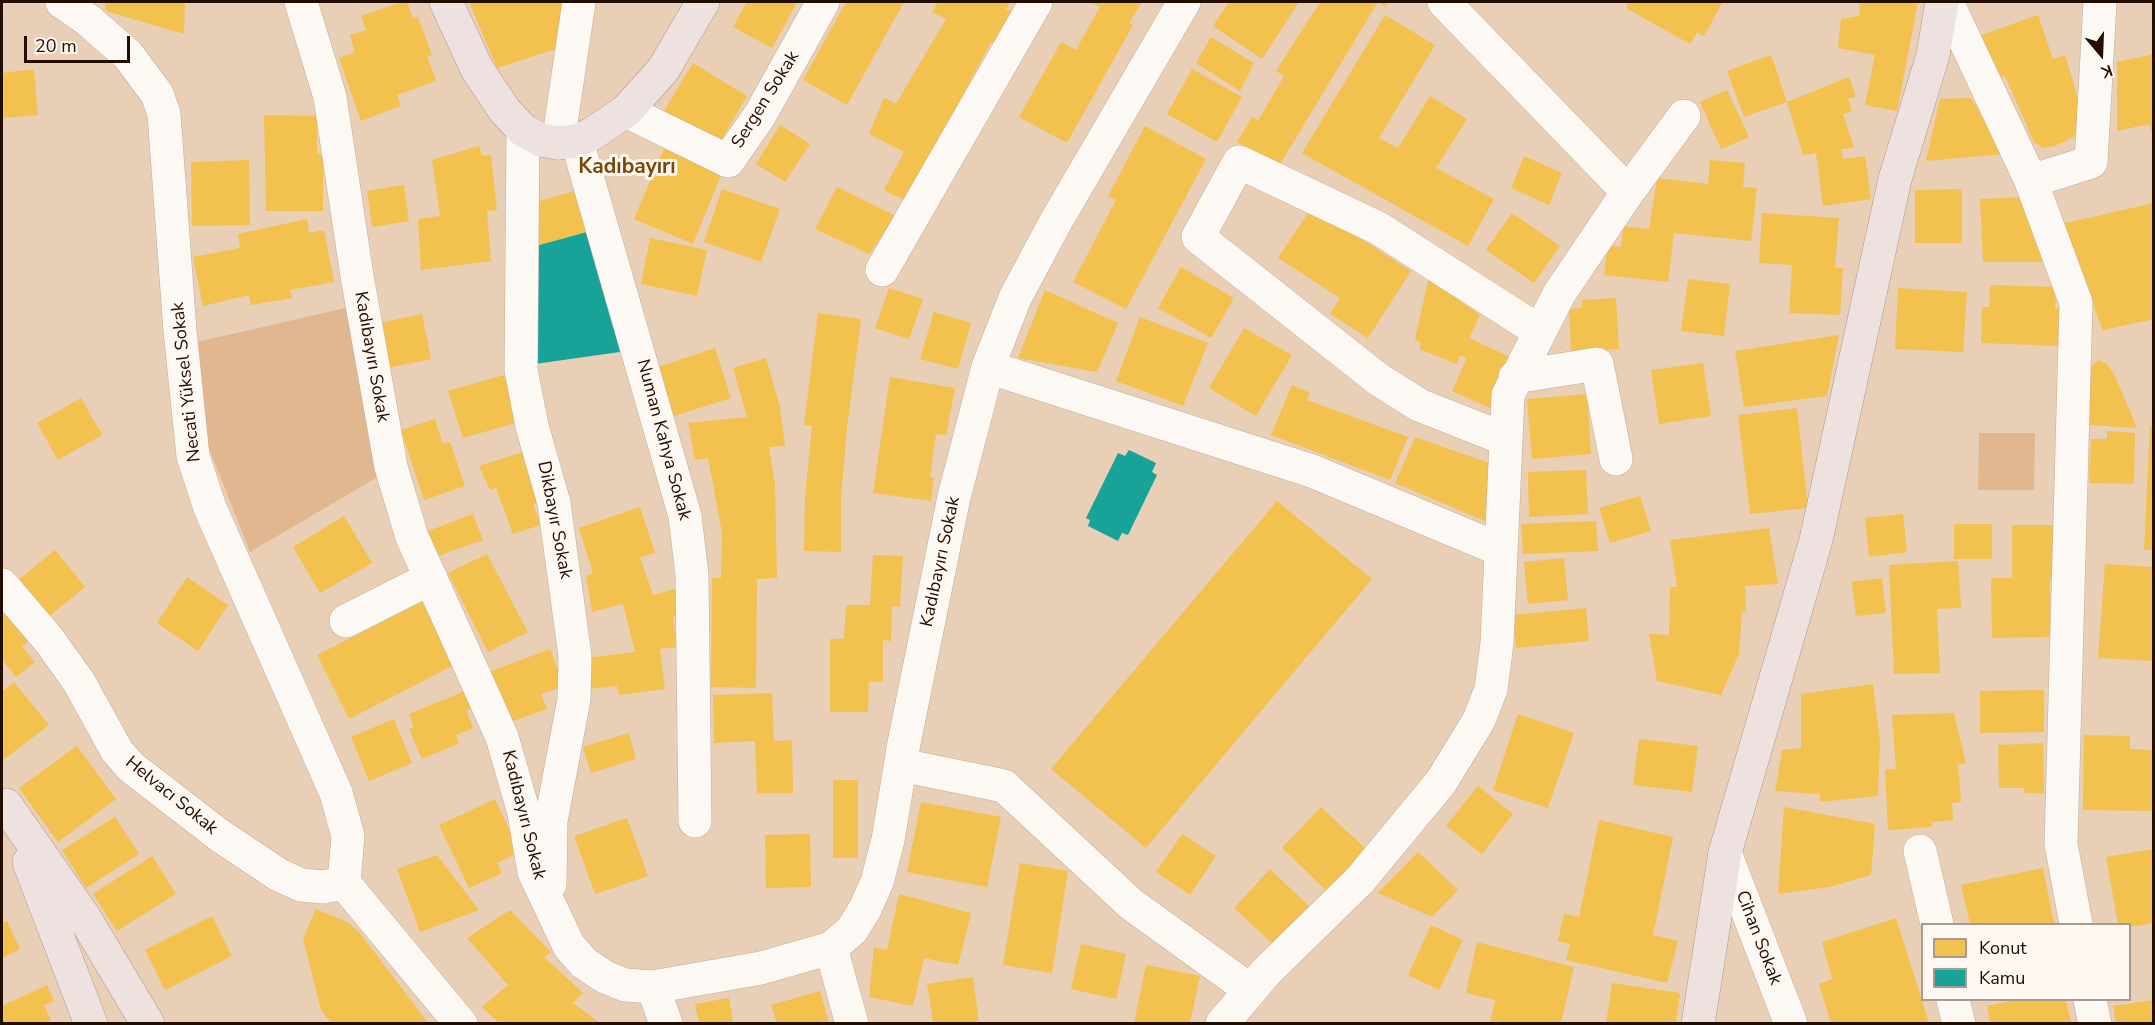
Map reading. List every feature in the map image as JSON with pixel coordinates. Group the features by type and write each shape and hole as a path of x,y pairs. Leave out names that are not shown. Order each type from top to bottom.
{"main road":[{"path":"446,2 477,69 505,111 523,130 542,140 568,142 607,127 626,111 663,70 703,2"},
{"path":"1698,1023 1725,853 1816,540 1895,179 1933,55 1944,2"},
{"path":"4,802 63,946 91,1023"},
{"path":"4,802 84,917 147,1023"}],"street":[{"name":"Necati Yüksel Sokak","path":"62,2 128,56 157,94 164,114 180,332 193,456 210,508 336,793 348,836 344,883"},
{"name":"Kadıbayırı Sokak","path":"301,2 330,97 357,276 391,467 412,537 502,737 524,813 534,872 554,910 568,945 584,963 605,977 625,985 653,987 761,968 831,948 852,930 877,882 888,840 954,496 988,367 1015,298 1054,223 1184,2"},
{"path":"568,142 579,2"},
{"name":"Sergen Sokak","path":"626,111 728,161 760,115 823,2"},
{"path":"882,270 1036,2"},
{"path":"1444,2 1628,192"},
{"path":"1944,2 2031,181 2076,303 2061,844 2076,923"},
{"path":"2031,181 2091,162 2100,2"},
{"path":"1222,1023 1250,990 1360,880 1441,782 1479,720 1491,689 1497,643 1508,395 1515,377 1559,294 1628,192 1684,116"},
{"name":"Dikbayır Sokak","path":"523,130 521,370 532,426 554,503 575,656 574,699 551,821 549,882 554,910"},
{"name":"Numan Kahya Sokak","path":"568,142 685,516 692,575 695,821"},
{"path":"1505,439 1419,405 1378,379 1198,237 1239,162 1378,228 1539,331"},
{"path":"1515,377 1598,364 1616,459"},
{"path":"988,367 1312,471 1501,550"},
{"path":"346,621 431,578"},
{"name":"Helvacı Sokak","path":"2,585 49,640 79,682 117,751 131,767 219,835 279,875 301,885 322,887 344,883"},
{"path":"901,765 1004,786 1131,904 1250,990"},
{"path":"1920,852 1937,923"},
{"name":"Cihan Sokak","path":"1725,853 1791,1023"},
{"path":"344,883 456,1018"},
{"path":"410,935 456,1018"},
{"path":"831,948 852,1023"},
{"path":"653,987 666,1023"},
{"path":"1954,1001 1959,1023"},
{"path":"2090,1001 2095,1023"}],"shaded area":[{"path":"350,307 381,475 250,552 207,443 197,342"},
{"path":"1979,433 2035,433 2034,490 1978,490"}],"building: Konut":[{"path":"105,2 185,2 184,34 106,11"},
{"path":"407,2 413,18 418,17 432,55 427,56 436,81 397,95 401,106 361,121 339,58 355,52 350,35 366,30 361,16"},
{"path":"469,2 566,2 559,48 497,68"},
{"path":"747,2 797,2 772,48 733,27"},
{"path":"846,2 904,2 847,105 803,80"},
{"path":"938,2 1010,2 1006,9 1013,13 997,45 991,42 906,201 884,190 904,152 869,134 884,98 896,104 946,19 932,12"},
{"path":"1091,2 1142,2 1129,23 1133,25 1067,143 1019,117 1061,42 1076,50 1100,7"},
{"path":"1229,2 1299,2 1262,59 1213,26"},
{"path":"1320,2 1378,2 1279,166 1237,142 1252,117 1258,121 1284,76 1276,71"},
{"path":"1378,2 1389,2 1385,7"},
{"path":"1629,2 1723,2 1704,36 1697,32 1690,44 1626,8"},
{"path":"1859,2 1918,2 1897,111 1865,105 1875,55 1838,48 1841,19 1860,16"},
{"path":"1385,15 1435,45 1379,138 1398,148 1430,96 1467,119 1436,168 1494,199 1468,246 1302,153"},
{"path":"2038,15 2053,59 2065,55 2081,109 2082,126 2073,137 2055,146 2043,148 2034,142 2005,76 1995,79 1979,36"},
{"path":"1211,37 1254,63 1240,91 1196,63"},
{"path":"2154,54 2154,138 2149,124 2117,131 2117,62"},
{"path":"1771,55 1787,102 1744,117 1727,71"},
{"path":"693,63 747,96 719,144 664,111"},
{"path":"34,69 38,115 2,118 2,73"},
{"path":"1192,69 1242,97 1217,142 1167,114"},
{"path":"1849,77 1856,96 1848,99 1852,111 1843,114 1854,148 1841,149 1843,159 1865,156 1871,199 1823,206 1816,153 1803,155 1787,102"},
{"path":"1727,90 1749,137 1721,149 1700,102"},
{"path":"1971,98 2004,154 1926,161 1940,99"},
{"path":"264,115 317,116 317,154 323,154 323,211 266,211"},
{"path":"780,125 810,144 785,182 756,164"},
{"path":"1145,126 1206,159 1126,309 1073,282 1116,200 1108,196"},
{"path":"666,144 724,168 693,244 634,219"},
{"path":"479,146 482,156 491,155 497,210 487,211 491,261 421,270 418,219 440,216 432,160"},
{"path":"1524,156 1562,173 1549,205 1511,188"},
{"path":"249,160 250,225 192,226 191,162"},
{"path":"1710,160 1745,163 1743,187 1757,188 1751,241 1674,233 1668,282 1604,275 1608,245 1621,247 1623,226 1649,229 1657,178 1708,184"},
{"path":"404,185 409,221 372,227 367,191"},
{"path":"837,187 896,216 869,254 815,229"},
{"path":"581,189 594,230 536,246 533,203"},
{"path":"722,189 780,209 761,262 704,242"},
{"path":"1962,189 1962,243 1915,243 1915,190"},
{"path":"2024,197 2046,262 1983,262 1980,199"},
{"path":"2154,203 2154,319 2103,330 2061,224"},
{"path":"1312,207 1411,271 1368,338 1330,314 1340,298 1278,258"},
{"path":"1512,213 1560,246 1534,283 1486,250"},
{"path":"1762,213 1839,218 1835,268 1843,268 1840,315 1789,313 1792,265 1759,263"},
{"path":"307,219 309,233 324,230 334,282 290,290 292,298 251,305 249,295 203,306 193,257 240,248 238,234"},
{"path":"650,238 707,250 697,296 641,284"},
{"path":"1181,267 1234,298 1211,338 1158,308"},
{"path":"1429,277 1448,288 1447,292 1480,315 1469,338 1510,357 1492,409 1452,391 1467,358 1460,355 1457,364 1419,349 1421,343 1415,339"},
{"path":"1688,279 1730,284 1724,336 1681,331"},
{"path":"1990,285 2056,287 2055,309 2061,308 2060,346 1981,343 1982,307 1989,307"},
{"path":"889,288 923,299 909,339 875,328"},
{"path":"1898,288 1967,292 1963,352 1895,349"},
{"path":"1045,290 1118,323 1097,372 1018,358"},
{"path":"1616,298 1619,349 1571,352 1569,309 1582,308 1582,300"},
{"path":"934,312 971,323 958,369 920,359"},
{"path":"818,313 861,319 847,428 841,498 841,552 804,551 805,497 812,426 804,425"},
{"path":"422,314 431,359 388,368 379,323"},
{"path":"1140,317 1208,343 1183,406 1116,381"},
{"path":"1244,328 1292,355 1256,416 1209,388"},
{"path":"1839,335 1827,396 1744,407 1735,351"},
{"path":"715,348 731,398 674,416 658,367"},
{"path":"766,358 780,407 785,446 769,447 775,484 777,578 757,579 756,688 711,687 712,578 721,578 722,533 708,458 695,460 688,423 747,417 733,368"},
{"path":"2098,360 2106,363 2114,374 2137,428 2089,425 2089,369"},
{"path":"1703,363 1711,416 1659,424 1651,370"},
{"path":"504,375 519,422 463,438 448,391"},
{"path":"890,377 955,388 946,435 936,434 930,477 934,477 931,501 873,493"},
{"path":"1292,385 1310,393 1307,400 1408,437 1390,480 1271,435"},
{"path":"1587,394 1591,454 1532,459 1527,399"},
{"path":"81,398 102,435 58,460 37,423"},
{"path":"1797,408 1808,508 1750,514 1738,415"},
{"path":"435,419 443,444 450,442 465,486 424,500 401,430"},
{"path":"2150,426 2154,427 2154,550 2144,550"},
{"path":"2107,431 2135,433 2134,484 2089,483 2091,439 2107,439"},
{"path":"1415,437 1489,463 1485,521 1395,483"},
{"path":"523,452 539,502 533,504 541,525 513,534 496,488 490,490 479,466"},
{"path":"1586,470 1588,514 1529,517 1528,472"},
{"path":"1640,496 1651,531 1610,543 1599,508"},
{"path":"1277,501 1372,579 1146,848 1051,769"},
{"path":"640,507 655,553 640,557 653,595 678,588 683,614 673,617 677,647 660,649 665,689 619,695 617,686 589,689 586,658 635,652 623,604 592,612 586,576 593,573 579,528"},
{"path":"473,514 483,540 432,558 423,533"},
{"path":"1903,514 1907,552 1869,557 1865,518"},
{"path":"344,516 372,563 320,593 293,547"},
{"path":"1596,521 1598,551 1523,554 1521,524"},
{"path":"1954,524 1992,524 1992,559 1954,559"},
{"path":"2012,525 2060,525 2059,578 2050,578 2050,637 1992,638 1991,578 2012,578"},
{"path":"1769,528 1778,584 1745,586 1746,612 1742,612 1739,654 1721,695 1657,681 1649,634 1669,635 1670,587 1677,587 1670,540"},
{"path":"55,550 85,587 47,618 17,581"},
{"path":"487,554 528,632 488,652 448,573"},
{"path":"873,555 903,556 900,607 892,606 891,641 883,640 883,682 869,682 868,712 830,712 830,639 844,639 846,605 870,605"},
{"path":"1564,558 1568,600 1528,604 1524,562"},
{"path":"1958,561 1961,608 1937,609 1940,673 1894,674 1889,565"},
{"path":"2105,564 2154,567 2154,661 2098,658"},
{"path":"187,577 228,605 198,651 157,623"},
{"path":"1882,578 1886,613 1856,616 1852,582"},
{"path":"422,602 454,665 349,719 317,655"},
{"path":"1586,608 1589,641 1516,648 1513,615"},
{"path":"10,610 33,637 22,647 35,662 16,677 2,659 2,617"},
{"path":"550,649 564,686 541,694 547,709 508,723 489,672"},
{"path":"14,682 49,725 2,761 2,692"},
{"path":"1873,684 1880,742 1878,796 1820,802 1820,794 1775,791 1782,750 1801,748 1801,694"},
{"path":"2044,690 2044,732 1980,733 1980,691"},
{"path":"465,691 472,708 466,710 473,728 456,735 459,743 422,759 409,729 414,727 409,714"},
{"path":"772,693 774,741 792,740 793,793 757,793 755,741 714,743 713,695"},
{"path":"1954,713 1966,764 1958,764 1961,802 1952,803 1953,820 1932,822 1932,827 1888,830 1885,769 1896,769 1892,715"},
{"path":"1518,714 1574,733 1548,808 1493,790"},
{"path":"394,719 412,763 369,781 351,737"},
{"path":"629,733 636,759 591,773 583,747"},
{"path":"2084,735 2130,736 2130,749 2154,750 2154,811 2083,810"},
{"path":"1639,739 1698,746 1692,792 1633,785"},
{"path":"2043,743 2044,793 2025,793 2024,788 1999,788 1998,745"},
{"path":"77,746 116,799 58,842 19,788"},
{"path":"833,780 858,780 858,858 833,858"},
{"path":"1478,786 1513,814 1482,854 1446,826"},
{"path":"495,799 520,852 497,863 502,873 469,888 439,825"},
{"path":"921,802 1001,817 987,887 907,872"},
{"path":"1321,807 1367,850 1327,891 1282,848"},
{"path":"1784,807 1875,824 1871,875 1829,887 1778,894"},
{"path":"115,817 139,854 86,888 62,850"},
{"path":"627,818 648,876 595,894 574,836"},
{"path":"1599,820 1673,837 1653,935 1678,941 1667,983 1566,960 1570,944 1558,941 1564,914 1579,917"},
{"path":"810,834 811,887 766,888 765,835"},
{"path":"1182,834 1216,856 1190,895 1156,872"},
{"path":"2154,849 2154,923 2131,927 2131,923 2118,923 2106,857"},
{"path":"1418,852 1458,890 1432,917 1378,893"},
{"path":"437,855 479,910 420,932 397,869"},
{"path":"152,856 176,894 117,931 93,894"},
{"path":"1020,863 1068,871 1052,973 1003,965"},
{"path":"2043,868 2054,923 1970,923 1961,885"},
{"path":"1270,869 1310,907 1274,945 1234,908"},
{"path":"899,894 971,913 958,965 924,958 913,1006 869,997 874,947 887,950"},
{"path":"316,909 347,922 359,932 428,1023 331,1023 321,1010 303,939"},
{"path":"510,910 551,952 544,957 583,993 573,1003 600,1023 499,1023 482,1007 508,985 467,938"},
{"path":"212,916 232,956 165,990 145,950"},
{"path":"1896,918 1929,1023 1831,1023 1819,984 1832,979 1822,942"},
{"path":"7,921 20,949 2,958 2,923"},
{"path":"1431,925 1463,940 1439,990 1408,975"},
{"path":"1477,942 1574,967 1561,1023 1490,1023 1495,1000 1466,993"},
{"path":"1081,944 1126,954 1116,999 1071,989"},
{"path":"1146,965 1200,976 1190,1023 1134,1023"},
{"path":"973,977 979,1023 933,1023 927,984"},
{"path":"1612,983 1680,993 1676,1023 1606,1023"},
{"path":"47,985 54,1001 44,1005 51,1021 2,1023 2,1006"},
{"path":"820,991 829,1023 777,1023 771,1005"},
{"path":"729,998 733,1023 699,1023 695,1004"},
{"path":"2154,1000 2154,1023 2116,1023 2113,1006"},
{"path":"2011,1001 2066,1001 2071,1023 1990,1023 1987,1006"}],"building: Kamu":[{"path":"594,230 627,351 535,364 536,246"},
{"path":"1129,450 1156,463 1152,472 1157,475 1128,535 1122,533 1118,541 1088,526 1090,520 1086,518 1118,453 1125,456"}],"district":[{"name":"Kadıbayırı","path":"627,168"}]}
